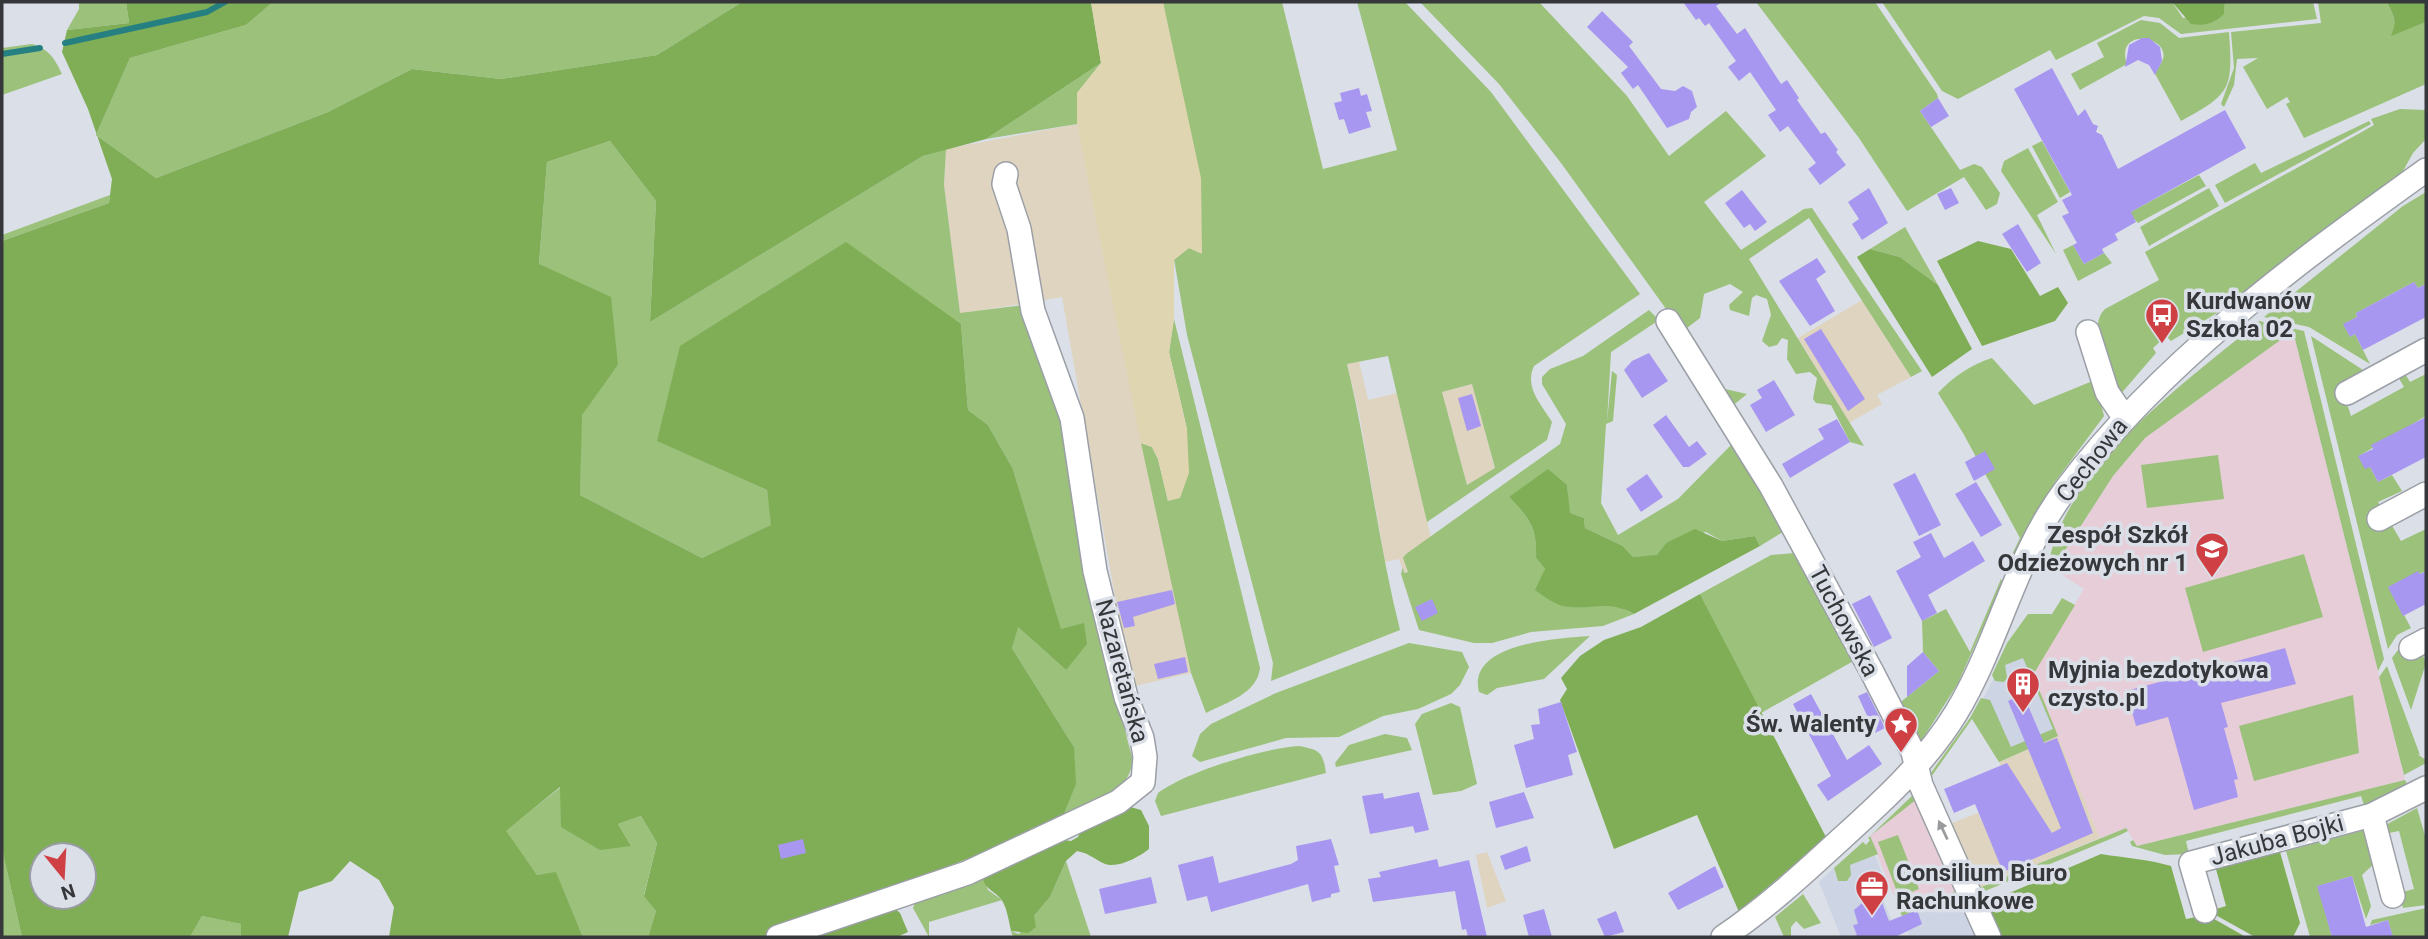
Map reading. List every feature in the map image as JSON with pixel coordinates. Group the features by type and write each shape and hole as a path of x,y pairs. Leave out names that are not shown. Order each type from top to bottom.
{"street":[{"name":"Cechowa","path":"1723,937 1811,867 1916,766 1956,713 2030,550 2063,492 2124,417 2162,380 2274,286 2426,170"},
{"name":"Nazaretańska","path":"778,937 967,873 1118,802 1143,782 1145,757 1142,738 1126,697 1095,571 1072,418 1033,311 1018,229 1004,184 1006,174"},
{"name":"Tuchowska","path":"1668,321 1771,486 1872,672 1913,752 1921,785 1976,901 1989,937"},
{"path":"2088,332 2107,392 2124,417"},
{"path":"2347,393 2426,350"},
{"path":"2379,519 2426,494"},
{"name":"Jakuba Bojki","path":"2205,911 2191,863 2372,815 2426,788"},
{"name":"Jakuba Bojki","path":"2372,815 2393,896"}],"shaded area":[{"path":"1077,124 1191,673 1131,687 1062,297 960,314 944,185 946,149"},
{"path":"1862,300 1911,377 1877,395 1882,404 1849,423 1798,338"},
{"name":"Zespół Szkół Odzieżowych nr 1","path":"2293,331 2405,780 2137,846 2126,828 2100,838 2032,675 2084,589 2053,569 2113,476 2145,438"},
{"path":"1359,361 1368,400 1397,393 1431,538 1406,554 1404,558 1408,572 1404,573 1399,559 1385,562 1360,418 1347,364"},
{"path":"1472,384 1495,469 1467,485 1442,392"},
{"path":"2024,655 2058,736 1999,762 1972,719 2001,665"},
{"path":"2058,736 2100,838 1979,888 1952,823 1978,813 1981,820 2020,804 1999,762"},
{"path":"1916,799 1959,890 1900,912 1870,836"},
{"path":"1487,852 1506,901 1487,908 1476,855"},
{"path":"1875,855 1889,891 1881,894 1898,937 1841,937 1819,882 1834,868 1835,876 1849,865"},
{"path":"1961,894 1980,937 1910,937 1902,916"}],"green space":[{"path":"79,2 126,2 129,23 67,30 79,9"},
{"path":"126,2 273,2 246,25 130,58 97,134 62,52 67,30 129,23"},
{"path":"273,2 742,2 657,55 501,79 412,69 328,112 156,178 96,135 130,58 246,25"},
{"path":"742,2 1091,2 1101,63 986,139 923,156 650,322 656,201 610,141 547,162 539,264 611,297 618,365 582,415 580,495 702,558 771,525 767,490 657,441 680,346 846,242 961,324 968,410 988,425 1013,469 1061,629 1084,623 1087,644 1066,670 1018,627 1012,648 1074,747 1076,784 1060,823 765,937 648,937 656,911 644,896 657,843 641,816 618,824 631,846 600,850 561,827 560,787 506,831 537,875 556,872 583,937 389,937 394,907 379,880 350,861 332,881 299,892 288,937 241,937 241,924 202,916 190,937 22,937 2,849 2,241 109,203 112,179 97,136 156,178 328,112 412,69 501,79 657,55"},
{"path":"1163,2 1282,2 1323,169 1397,150 1357,2 1405,2 1491,92 1640,294 1534,366 1531,374 1532,388 1552,422 1547,440 1427,522 1388,356 1347,364 1400,630 1271,681 1273,663 1187,335 1174,259 1189,248 1202,253","holes":["1472,384 1495,468 1467,485 1442,392"]},
{"path":"1420,2 1539,2 1627,96 1669,156 1726,111 1766,156 1704,202 1741,250 1804,209 1812,208 1922,371 1911,377 1809,218 1749,259 1864,446 1850,442 1831,405 1816,403 1813,399 1817,378 1810,372 1796,374 1787,359 1788,340 1782,338 1777,345 1769,347 1762,341 1771,315 1767,299 1756,295 1752,298 1749,316 1730,310 1729,305 1743,292 1730,284 1704,294 1700,318 1687,328 1725,389 1747,394 1731,407 1669,313 1561,163 1499,84"},
{"path":"1756,2 1875,2 1937,94 1938,98 1920,111 1960,170 1974,164 1982,167 2000,193 1997,204 1986,210 1964,177 1907,211 1859,138"},
{"path":"1882,2 2172,2 2183,18 2224,14 2225,2 2313,2 2317,19 2181,34 2159,18 2144,16 2056,60 2050,50 1958,99 1942,91"},
{"path":"2172,2 2225,2 2224,14 2209,23 2191,24"},
{"path":"2318,2 2387,2 2394,20 2392,35 2426,22 2426,84 2304,138 2286,104 2290,102 2287,97 2267,109 2243,67 2258,58 2237,59 2234,85 2224,107 2221,104 2234,68 2231,32 2321,23"},
{"path":"2387,2 2426,2 2426,22 2391,36 2394,21"},
{"path":"2141,20 2160,23 2179,38 2229,32 2229,78 2219,96 2181,121 2154,72 2163,60 2163,51 2157,44 2138,39 2130,42 2125,51 2127,64 2080,90 2071,74 2104,57 2097,43"},
{"path":"32,44 51,55 62,74 2,95 2,48"},
{"path":"1101,63 1077,93 1077,124 986,139"},
{"path":"2400,109 2426,110 2426,139 2413,153 2403,171 2230,305 2171,341 2166,336 2153,348 2156,353 2119,396 2102,352 2098,328 2105,309 2159,280 2145,252 2374,125 2371,119"},
{"path":"2369,121 2371,124 2225,203 2215,185 2255,163 2261,173"},
{"path":"610,141 656,201 650,322 923,156 946,149 944,185 960,313 1024,305 1066,422 1087,563 1084,574 1133,761 1123,784 1105,800 1060,823 1074,747 1012,648 1017,626 1066,670 1083,624 1061,630 1013,469 988,425 968,410 961,324 658,441 767,490 772,525 702,558 580,495 581,415 618,365 539,265 547,162"},
{"path":"2042,141 2070,192 2060,198 2032,146"},
{"path":"2028,148 2058,202 2037,215 2056,254 2001,171 2004,161"},
{"path":"2199,175 2206,186 2138,223 2129,213"},
{"path":"2209,188 2219,206 2149,246 2140,227"},
{"path":"2426,192 2426,284 2418,288 2414,282 2356,313 2357,317 2344,324 2350,337 2355,334 2370,364 2309,327 2264,317 2403,206"},
{"path":"110,195 109,203 2,241 2,235"},
{"path":"1905,227 1938,285 1900,257 1870,249"},
{"path":"1978,241 2011,249 2040,296 2058,287 2068,303 2055,321 1982,346 1937,261"},
{"path":"2073,245 2084,264 2104,253 2112,263 2078,281 2063,250"},
{"path":"1870,249 1900,257 1938,285 1972,349 1932,377 1857,257"},
{"path":"1649,310 1659,320 1611,352 1607,422 1612,371 1617,375 1613,421 1606,424 1601,503 1618,535 1678,499 1735,441 1786,530 1760,546 1755,536 1722,541 1706,532 1666,543 1657,556 1633,557 1623,546 1585,528 1584,518 1569,513 1567,485 1509,497 1531,524 1536,558 1545,569 1544,575 1591,605 1612,604 1634,614 1603,626 1531,632 1492,643 1474,643 1419,630 1401,574 1403,567 1404,573 1408,572 1403,558 1560,444 1566,424 1542,384 1542,377 1550,369 1583,356"},
{"path":"1174,319 1260,668 1258,677 1247,691 1206,713 1191,673 1141,443 1152,447 1158,459 1168,501 1187,429 1169,352"},
{"path":"2259,321 2304,331 2384,659 2378,671 2293,331 2145,438 2113,476 2053,569 2048,566 2059,529 2078,494 2103,460 2165,399"},
{"path":"2311,336 2366,372 2341,385 2351,416 2404,387 2397,375 2404,372 2410,382 2426,374 2426,416 2359,456 2370,467 2378,482 2392,475 2402,491 2378,502 2401,541 2426,529 2426,571 2389,587 2411,628 2397,635 2388,649"},
{"path":"1992,358 2034,405 2095,380 2104,416 2055,482 2005,569 2020,538 1938,393 1962,372"},
{"path":"2218,455 2224,499 2147,508 2141,465"},
{"path":"1548,469 1567,485 1570,513 1584,518 1585,528 1623,546 1633,557 1657,555 1666,543 1695,529 1722,541 1755,536 1760,546 1634,614 1609,606 1560,605 1535,590 1545,569 1536,558 1531,524 1509,497"},
{"path":"2304,554 2323,617 2203,652 2185,588"},
{"path":"1771,555 1799,555 1857,659 1761,713 1700,594"},
{"path":"2001,579 2003,583 1957,685 1918,746 1897,705 1939,671 1923,652 1922,621 1946,609 1970,652"},
{"path":"1700,594 1826,837 1739,912 1697,815 1614,849 1560,700 1567,689 1561,678 1580,656 1604,640 1641,627"},
{"path":"2062,598 2075,605 2033,675 2058,736 1999,762 1972,719 1931,777 1962,854 1928,777 1981,698 1990,700 2011,747 2053,729 2023,658 2005,665 2007,678 2004,682 1995,681 1992,675 2007,643 2028,614 2052,614"},
{"path":"1590,636 1544,679 1497,688 1487,695 1479,692 1479,676 1487,663 1500,653 1538,642"},
{"path":"2404,642 2422,653 2426,663 2411,710 2392,658"},
{"path":"1409,643 1462,652 1469,667 1460,685 1451,694 1418,709 1383,716 1339,737 1286,738 1200,762 1192,756 1200,734 1211,724 1276,693"},
{"path":"2387,666 2420,755 2417,754 2426,760 2426,763 2404,775 2379,677"},
{"path":"2353,695 2359,753 2254,781 2239,726"},
{"path":"1451,703 1460,707 1477,784 1461,791 1433,795 1415,724 1422,714"},
{"path":"1385,734 1407,738 1412,750 1336,767 1335,763 1349,745"},
{"path":"1299,746 1312,749 1322,756 1326,773 1161,816 1155,801 1158,793 1171,785 1226,762 1266,751"},
{"path":"2405,780 2409,787 2365,808 2361,796 2186,841 2189,854 2165,855 2132,846 2130,842 2133,840 2137,846"},
{"path":"561,787 631,846 618,824 641,816 657,843 644,895 656,911 648,937 583,937 556,873 537,875 505,831"},
{"path":"1915,793 1922,799 1967,897 1964,902 1961,894 1902,916 1900,912 1959,890 1921,802 1917,799 1870,836"},
{"path":"1127,806 1141,810 1149,826 1149,849 1133,859 1114,865 1108,865 1077,851 1066,861 1050,897 1034,916 1036,927 1028,933 1011,931 1003,902 986,885 983,873 1057,839 1071,841 1078,837 1083,826"},
{"path":"2417,808 2426,839 2426,905 2403,908 2399,893 2414,889 2399,831 2384,834 2382,827"},
{"path":"2126,828 2128,831 2120,835 1985,891 1977,889 1969,869 1979,888"},
{"path":"2365,830 2377,861 2362,875 2371,906 2366,919 2352,876 2318,886 2332,937 2310,937 2286,851"},
{"path":"1898,835 1919,889 1899,897 1878,842"},
{"path":"1870,836 1878,854 1850,865 1851,875 1847,881 1838,881 1834,868 1863,842 1866,845"},
{"path":"2,849 22,937 2,937"},
{"path":"2280,852 2300,923 2293,937 2255,937 2212,913 2213,910 2226,906 2216,869"},
{"path":"2101,854 2171,866 2186,919 2207,915 2246,937 1997,937 1987,910 1993,900"},
{"path":"1066,861 1091,937 1013,937 1011,931 1019,934 1050,897"},
{"path":"983,873 988,890 1002,900 929,922 929,937 913,908 917,897"},
{"path":"1803,894 1821,923 1804,929 1796,921 1791,927 1791,937 1784,937 1775,917"},
{"path":"891,905 900,913 908,932 897,937 790,937"},
{"path":"2426,908 2426,937 2393,937 2388,920 2370,925 2372,920"},
{"path":"202,916 242,924 241,937 190,937"}],"sand":[{"path":"1091,2 1163,2 1201,178 1202,254 1189,248 1174,260 1174,319 1169,352 1187,429 1189,473 1180,498 1168,501 1158,459 1152,447 1141,443 1077,124 1077,93 1101,63"}],"building":[{"path":"1683,2 1722,2 1716,6 1737,34 1745,28 1781,84 1787,80 1799,98 1797,100 1821,134 1825,132 1846,165 1820,185 1808,169 1816,163 1788,126 1780,132 1768,115 1776,110 1750,72 1739,81 1728,67 1736,61 1709,23 1705,26 1699,18 1696,20"},
{"path":"1602,11 1633,42 1629,46 1661,89 1675,91 1683,86 1692,91 1697,107 1691,112 1689,119 1667,128 1638,85 1633,89 1621,73 1628,67 1587,27"},
{"path":"2142,38 2149,38 2160,47 2162,61 2155,75 2149,65 2138,60 2125,67 2129,45"},
{"path":"2052,68 2078,116 2085,109 2093,124 2098,126 2096,132 2102,135 2118,169 2225,110 2246,148 2131,212 2136,222 2115,234 2118,240 2102,249 2104,253 2084,264 2073,245 2077,243 2062,216 2069,213 2062,200 2072,195 2014,89"},
{"path":"1359,88 1361,96 1367,94 1372,111 1366,112 1371,127 1349,134 1344,119 1339,120 1334,103 1342,101 1340,93"},
{"path":"1938,98 1949,116 1931,127 1920,111"},
{"path":"1869,188 1888,223 1862,240 1852,224 1859,219 1848,202"},
{"path":"1951,188 1959,203 1945,210 1937,194"},
{"path":"1742,190 1767,222 1755,231 1750,224 1744,228 1725,203"},
{"path":"2018,224 2041,263 2027,272 2002,234"},
{"path":"1817,258 1826,272 1816,279 1835,311 1810,326 1779,281"},
{"path":"2414,282 2418,288 2426,284 2426,317 2363,350 2355,334 2350,337 2343,324 2357,317 2356,313"},
{"path":"1821,329 1865,399 1848,411 1804,339"},
{"path":"1649,353 1668,381 1642,398 1624,370 1632,361"},
{"path":"1774,380 1795,415 1766,432 1750,405 1762,398 1757,390"},
{"path":"1472,394 1481,426 1467,431 1458,398"},
{"path":"1666,415 1689,447 1697,441 1707,454 1689,467 1683,467 1653,425"},
{"path":"2426,417 2426,457 2378,482 2370,467 2365,469 2358,456 2373,449 2371,445"},
{"path":"1837,419 1850,442 1790,478 1782,464 1824,439 1818,429"},
{"path":"1985,451 1995,469 1974,481 1965,462"},
{"path":"1915,473 1941,525 1919,536 1893,484"},
{"path":"1647,474 1663,497 1641,512 1626,489"},
{"path":"1976,482 2002,525 1981,537 1955,494"},
{"path":"1931,533 1944,558 1973,541 1985,561 1928,595 1937,613 1922,621 1896,571 1921,557 1913,542"},
{"path":"2418,571 2420,574 2426,571 2426,604 2403,616 2388,587"},
{"path":"1172,590 1175,604 1133,617 1135,626 1124,628 1117,602"},
{"path":"1870,595 1892,638 1874,647 1852,604"},
{"path":"1432,599 1438,613 1422,621 1415,607"},
{"path":"2285,648 2296,684 2221,703 2228,727 2224,728 2238,779 2234,780 2238,797 2194,810 2168,717 2136,726 2126,691"},
{"path":"1923,652 1939,671 1907,697 1907,666"},
{"path":"1185,657 1188,672 1158,679 1154,664"},
{"path":"1867,692 1885,728 1875,733 1858,696"},
{"path":"1811,694 1847,760 1869,745 1882,764 1828,801 1817,785 1831,776 1793,704"},
{"path":"2023,694 2044,743 2057,738 2093,833 2003,872 1975,804 1954,813 1944,789 2007,763 2052,833 2061,828 2008,701"},
{"path":"1561,702 1577,752 1568,755 1573,775 1526,788 1514,745 1534,739 1531,725 1540,724 1538,709"},
{"path":"1419,792 1429,830 1415,833 1413,826 1370,834 1362,796 1383,793 1384,799"},
{"path":"1524,792 1534,818 1496,828 1489,802"},
{"path":"803,839 806,853 781,859 778,845"},
{"path":"1331,839 1339,865 1334,866 1340,892 1331,894 1331,897 1312,902 1308,884 1211,912 1207,896 1187,901 1178,865 1213,856 1219,883 1291,864 1298,860 1296,846"},
{"path":"1527,846 1531,861 1505,870 1500,856"},
{"path":"1437,859 1439,867 1469,860 1487,937 1468,937 1466,929 1462,930 1455,891 1373,902 1368,879 1381,877 1379,872"},
{"path":"1715,866 1724,887 1678,910 1668,893"},
{"path":"2352,876 2366,927 2388,920 2393,937 2332,937 2317,886"},
{"path":"1151,877 1157,903 1105,914 1099,889"},
{"name":"Consilium Biuro Rachunkowe","path":"1868,898 1877,902 1881,900 1889,921 1917,910 1922,924 1895,937 1852,937 1857,935 1853,925 1858,924 1854,910"},
{"path":"1544,909 1552,937 1529,937 1523,915"},
{"path":"1616,911 1624,932 1605,937 1597,919"}],"waterway":[{"path":"65,43 207,12 225,2"},
{"path":"2,54 40,48"}],"place":[{"name":"Kurdwanów Szkoła 02","path":"2162,345"},
{"name":"Zespół Szkół Odzieżowych nr 1","path":"2212,579"},
{"name":"Myjnia bezdotykowa czysto.pl","path":"2023,714"},
{"name":"Św. Walenty","path":"1901,754"},
{"name":"Consilium Biuro Rachunkowe","path":"1872,917"}]}
